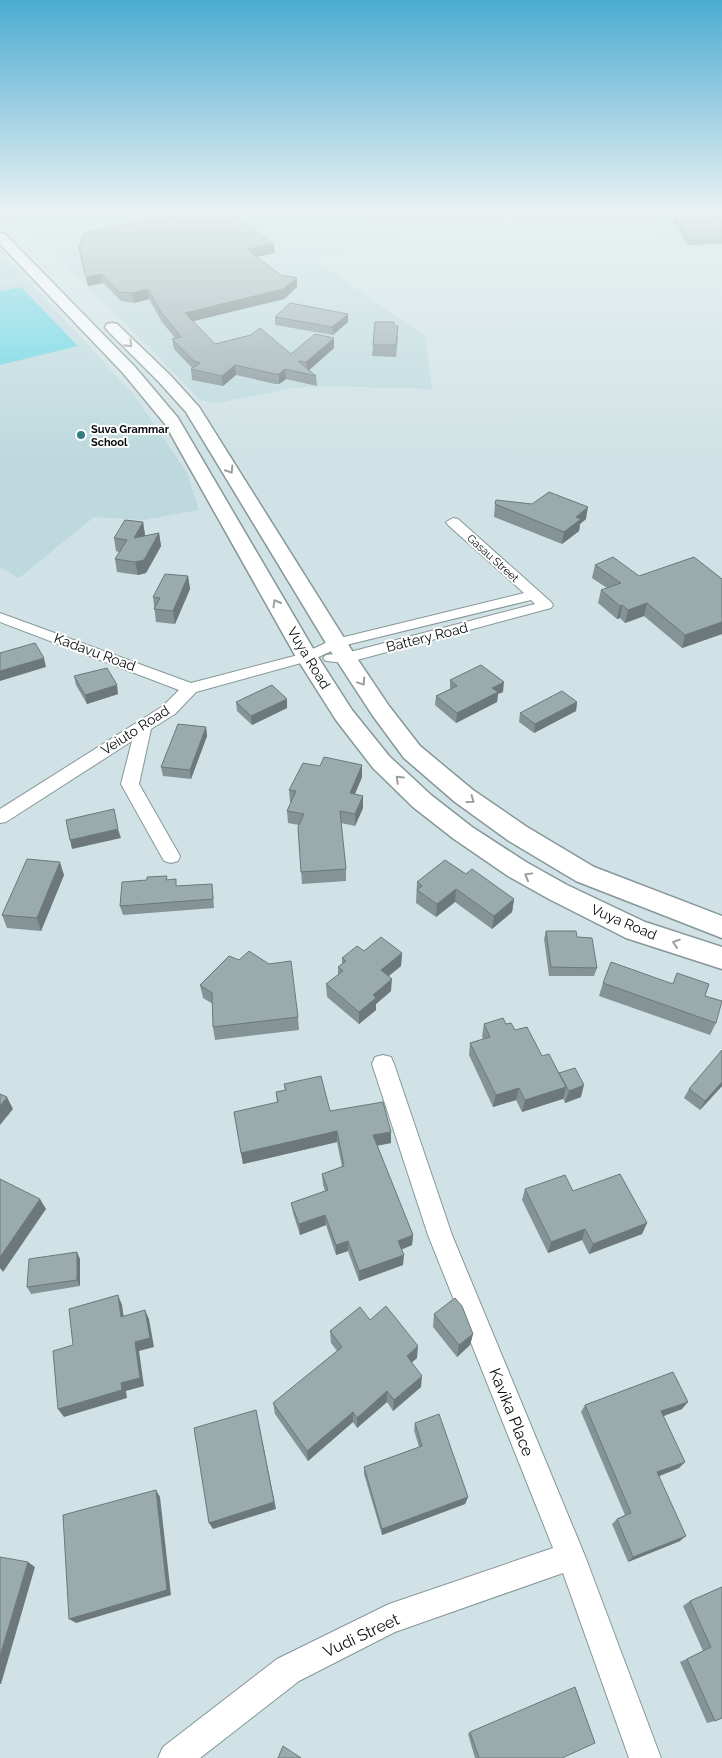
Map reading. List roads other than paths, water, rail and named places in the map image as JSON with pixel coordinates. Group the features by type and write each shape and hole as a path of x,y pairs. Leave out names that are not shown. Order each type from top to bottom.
{"main road":[{"name":"Vuya Road","path":"60,293 129,370 172,422 307,657 344,714 381,762 422,801 463,833 517,870 636,930 722,958"},
{"name":"Vuya Road","path":"72,293 165,379 193,410 342,651 381,711 412,752 480,807 518,834 585,874 722,927"}],"street":[{"name":"Gasau Street","path":"452,522 540,600"},
{"name":"Battery Road","path":"307,657 506,617 540,600"},
{"name":"Kadavu Road","path":"0,617 190,688"},
{"path":"190,688 307,657"},
{"name":"Veiuto Road","path":"0,817 169,710 190,688"},
{"path":"144,725 130,784 171,856"},
{"name":"Kavika Place","path":"382,1064 440,1235 571,1556 645,1758"},
{"name":"Vudi Street","path":"174,1758 288,1670 389,1620 571,1556"}],"place":[{"name":"Suva Grammar School","path":"81,435"}]}
